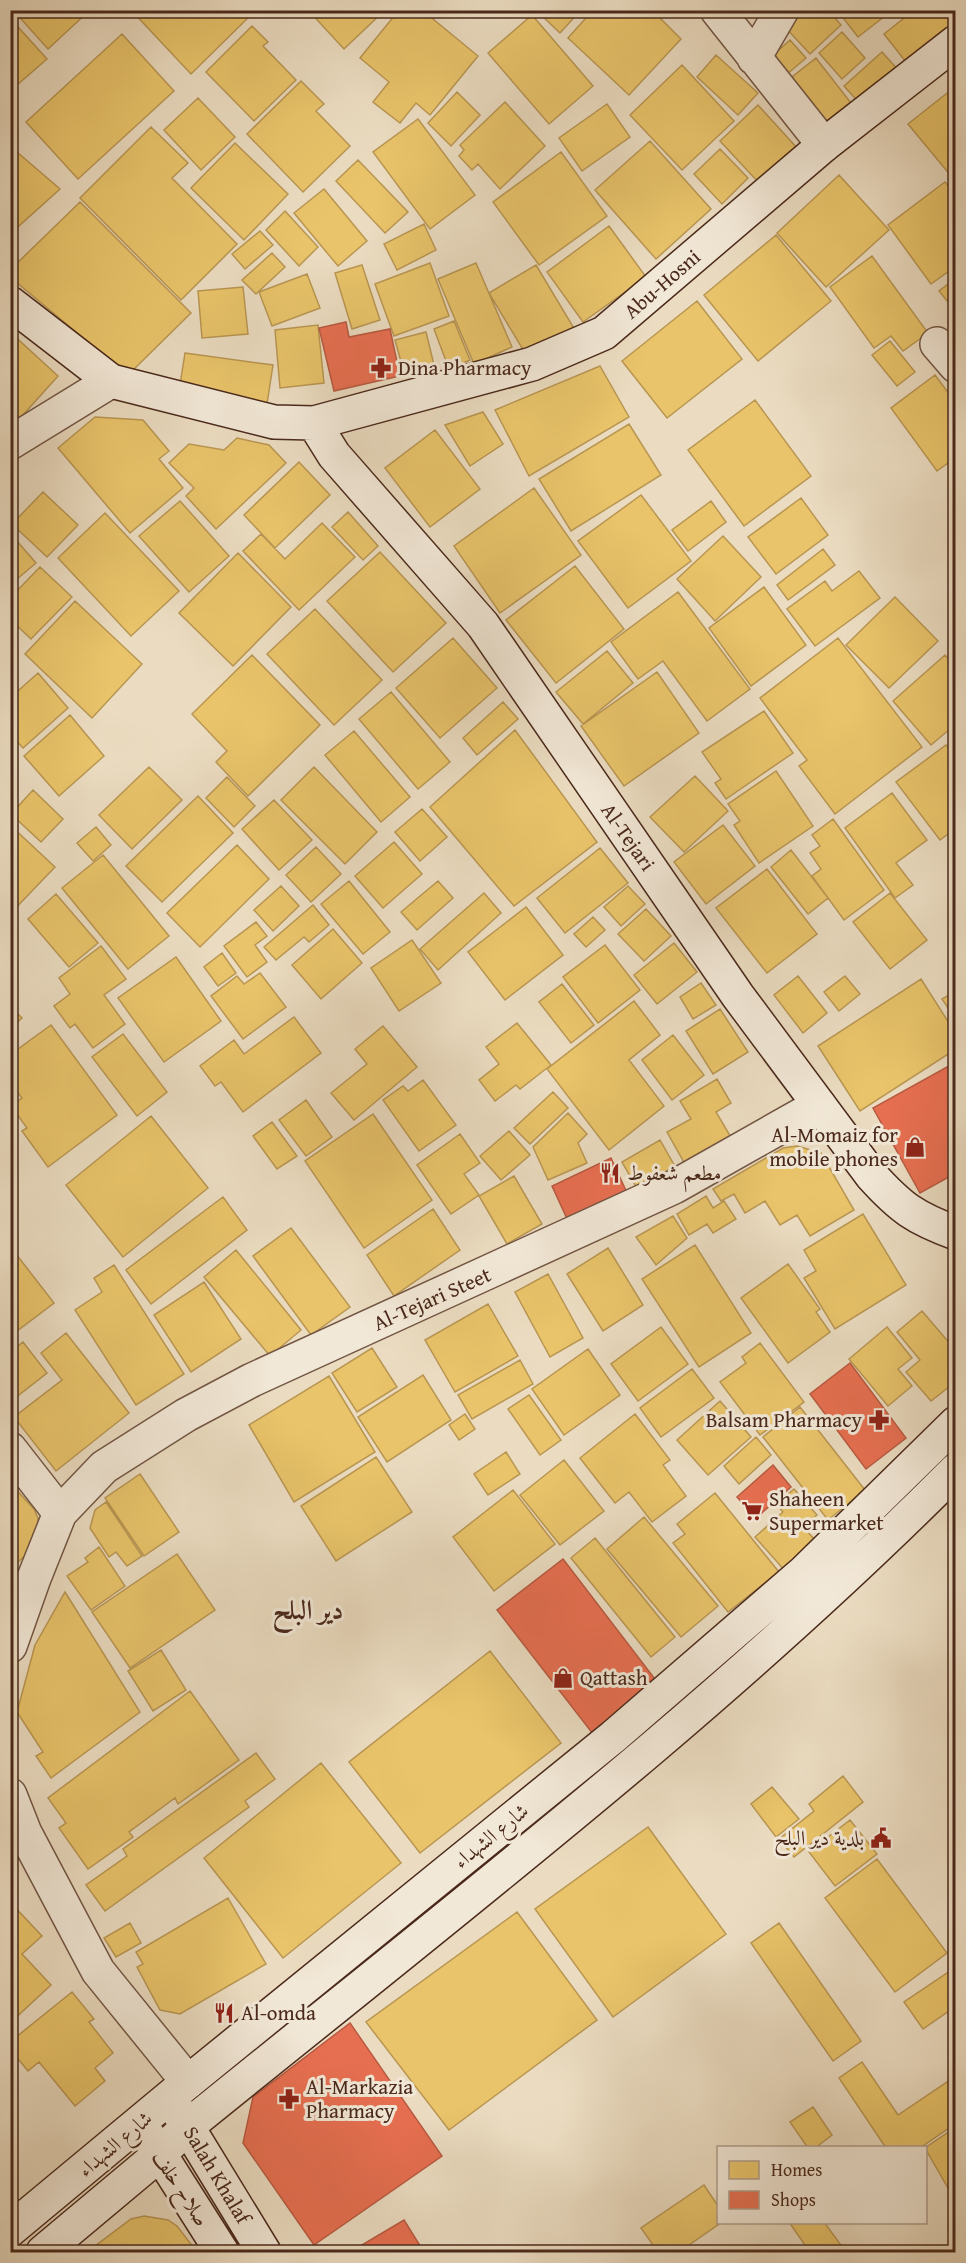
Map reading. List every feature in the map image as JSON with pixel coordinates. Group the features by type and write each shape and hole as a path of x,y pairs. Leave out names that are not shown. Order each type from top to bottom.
{"street":[{"path":"717,10 824,145"},
{"path":"754,58 782,10"},
{"name":"Abu-Hosni","path":"111,381 274,422 314,423 532,364 604,333 824,145 956,42"},
{"path":"10,303 111,381 10,443"},
{"name":"Al-Tejari","path":"314,423 334,454 483,624 738,996 872,1176 896,1202 920,1220 956,1233"},
{"name":"Al-Tejari Steet","path":"60,1513 104,1467 186,1415 252,1380 675,1187 819,1105"},
{"name":"شارع الشهداء","path":"10,2230 613,1737 804,1572 956,1423"},
{"path":"10,1449 60,1513 10,1646"},
{"name":"شارع الشهداء","path":"43,2253 160,2154 188,2126 606,1786 758,1658 899,1528 956,1470"},
{"name":"Salah Khalaf","path":"10,1795 38,1860 98,1971 179,2090 188,2126 264,2253"},
{"name":"صلاح خلف","path":"140,2123 222,2253"}],"building: Homes":[{"path":"13,10 90,10 48,49"},
{"path":"131,10 256,10 191,74"},
{"path":"308,10 385,10 344,49"},
{"path":"399,10 422,10 478,56 430,115 416,103 400,123 373,102 389,82 360,58"},
{"path":"536,10 581,10 560,33"},
{"path":"593,10 652,10 681,39 629,95 568,38"},
{"path":"801,10 828,10 841,25 810,54 784,26"},
{"path":"837,10 889,10 890,12 858,37"},
{"path":"899,10 956,10 956,22 906,62 884,34 904,18"},
{"path":"532,15 593,86 549,124 488,53"},
{"path":"10,18 47,59 10,91"},
{"path":"252,26 268,42 263,46 296,80 254,121 206,72"},
{"path":"842,32 865,58 842,79 819,53"},
{"path":"122,34 174,91 78,179 26,122"},
{"path":"790,40 806,58 786,75 771,57"},
{"path":"882,52 900,72 863,107 844,86"},
{"path":"716,55 758,93 738,115 697,77"},
{"path":"816,58 851,103 826,122 792,77"},
{"path":"682,65 734,121 682,170 630,115"},
{"path":"301,81 324,104 316,111 350,146 303,192 247,134"},
{"path":"956,86 956,182 908,124"},
{"path":"457,92 480,115 451,146 428,123"},
{"path":"198,98 235,137 201,170 164,130"},
{"path":"505,102 545,146 500,189 478,164 472,170 459,156 464,150 460,145"},
{"path":"607,104 630,137 582,171 559,138"},
{"path":"758,105 797,148 759,183 720,141"},
{"path":"418,119 475,195 430,229 373,152"},
{"path":"151,127 188,163 172,178 237,244 181,300 80,198"},
{"path":"650,141 711,209 656,259 595,190"},
{"path":"235,143 288,194 244,240 191,188"},
{"path":"10,146 60,189 10,234"},
{"path":"720,149 748,178 722,204 694,174"},
{"path":"561,152 607,216 539,265 493,202"},
{"path":"358,160 408,212 385,233 336,181"},
{"path":"839,175 889,230 826,287 777,233"},
{"path":"945,182 956,195 956,266 931,284 888,225"},
{"path":"324,189 367,241 338,266 294,213"},
{"path":"80,202 191,313 128,375 10,277 10,270"},
{"path":"285,211 318,247 299,266 266,230"},
{"path":"424,224 436,250 397,270 384,244"},
{"path":"609,226 646,277 583,322 547,272"},
{"path":"260,231 273,245 245,269 232,254"},
{"path":"776,235 831,301 758,361 704,295"},
{"path":"272,253 285,267 256,294 242,280"},
{"path":"872,256 928,333 903,351 891,336 874,348 830,287"},
{"path":"430,263 449,316 394,336 375,284"},
{"path":"476,263 512,347 474,364 438,279"},
{"path":"362,265 380,320 352,329 335,273"},
{"path":"536,265 575,330 528,358 489,293"},
{"path":"307,274 320,308 272,326 259,292"},
{"path":"956,278 956,312 939,291"},
{"path":"243,287 248,334 202,338 198,291"},
{"path":"697,301 742,359 667,418 622,361"},
{"path":"454,321 470,360 449,369 434,329"},
{"path":"318,325 324,383 280,388 275,330"},
{"path":"10,332 58,376 14,425 10,422"},
{"path":"426,332 435,369 405,376 395,340"},
{"path":"890,341 915,372 897,386 872,355"},
{"path":"185,353 273,365 267,404 179,391"},
{"path":"600,366 629,417 529,476 495,410"},
{"path":"935,375 956,403 956,457 937,471 891,408"},
{"path":"755,400 811,476 744,526 688,450"},
{"path":"483,412 503,444 470,466 445,425"},
{"path":"95,417 143,420 169,451 159,459 183,488 130,533 58,448"},
{"path":"629,424 661,475 571,531 539,479"},
{"path":"435,430 480,489 430,527 385,468"},
{"path":"237,438 269,445 286,463 216,529 186,496 194,488 169,463 189,444 224,450"},
{"path":"299,462 330,495 275,548 244,515"},
{"path":"534,488 581,555 500,613 454,546"},
{"path":"43,492 78,525 47,557 12,524"},
{"path":"641,495 691,561 628,608 578,541"},
{"path":"801,498 828,535 776,574 748,537"},
{"path":"180,501 229,556 189,592 139,536"},
{"path":"711,501 726,522 688,551 672,530"},
{"path":"348,512 378,546 363,560 332,527"},
{"path":"105,513 179,591 131,636 58,558"},
{"path":"322,523 355,557 299,610 243,551 261,534 285,559"},
{"path":"10,533 36,563 10,585"},
{"path":"723,536 761,577 715,621 677,579"},
{"path":"823,549 835,565 788,600 777,585"},
{"path":"380,552 446,623 393,672 327,601"},
{"path":"238,553 291,607 233,666 179,613"},
{"path":"575,566 624,629 556,683 506,620"},
{"path":"40,567 72,597 31,639 10,619 10,598"},
{"path":"859,571 880,598 815,646 787,609 825,581 832,591"},
{"path":"764,587 806,645 751,686 709,628"},
{"path":"678,592 750,689 707,721 663,661 638,679 611,642"},
{"path":"895,597 938,641 889,688 846,645"},
{"path":"75,601 142,664 92,718 25,654"},
{"path":"315,609 382,680 334,725 267,654"},
{"path":"453,638 497,688 440,738 396,688"},
{"path":"838,638 922,747 835,814 799,766 807,760 760,698"},
{"path":"607,651 633,683 583,724 556,692"},
{"path":"252,655 320,725 248,796 216,762 227,751 192,714"},
{"path":"945,655 956,667 956,724 931,745 893,701"},
{"path":"657,672 699,733 624,786 581,726"},
{"path":"38,673 68,708 23,748 10,734 10,698"},
{"path":"391,692 450,762 418,789 359,719"},
{"path":"503,702 518,719 477,755 463,738"},
{"path":"764,711 793,753 726,799 715,783 721,779 702,752"},
{"path":"70,715 104,756 59,796 24,756"},
{"path":"515,730 597,842 514,906 430,807"},
{"path":"354,731 410,797 381,822 325,755"},
{"path":"946,745 956,758 956,828 940,840 896,782"},
{"path":"149,767 182,800 132,849 99,815"},
{"path":"314,767 377,832 345,864 281,800"},
{"path":"776,771 813,826 759,863 734,825 740,821 728,804"},
{"path":"695,776 728,811 684,852 650,817"},
{"path":"227,777 255,806 234,827 206,798"},
{"path":"33,790 63,819 41,842 11,814"},
{"path":"892,793 927,840 896,863 913,885 895,898 845,828"},
{"path":"198,796 233,833 162,902 126,866"},
{"path":"274,800 312,840 279,870 242,829"},
{"path":"422,809 447,837 420,861 395,832"},
{"path":"833,819 884,890 844,920 812,876 821,869 810,853 820,846 812,835"},
{"path":"10,825 55,867 10,914"},
{"path":"723,825 755,866 706,904 674,862"},
{"path":"96,827 111,845 93,861 77,843"},
{"path":"394,842 422,874 383,908 355,876"},
{"path":"237,845 269,879 200,947 167,913"},
{"path":"316,847 341,874 311,902 286,875"},
{"path":"600,848 628,883 565,933 537,898"},
{"path":"791,850 828,898 808,914 771,867"},
{"path":"103,855 169,936 128,969 62,888"},
{"path":"767,869 817,934 767,973 716,908"},
{"path":"349,881 390,932 363,954 321,904"},
{"path":"438,881 453,898 417,930 401,912"},
{"path":"281,886 299,906 273,931 254,910"},
{"path":"628,886 645,904 621,926 604,907"},
{"path":"484,893 501,913 438,970 420,949"},
{"path":"890,893 927,940 890,969 853,922"},
{"path":"56,894 98,943 69,967 28,919"},
{"path":"313,905 329,925 309,942 304,937 276,960 264,947"},
{"path":"526,907 563,955 505,1000 468,952"},
{"path":"646,909 671,936 644,961 618,934"},
{"path":"593,917 605,930 586,947 574,934"},
{"path":"256,922 267,936 255,945 267,962 247,977 224,946"},
{"path":"333,929 362,963 321,999 292,965"},
{"path":"412,940 441,983 399,1011 371,968"},
{"path":"674,943 697,972 657,1004 634,975"},
{"path":"605,945 640,990 598,1023 563,977"},
{"path":"101,946 126,979 104,995 125,1024 93,1048 75,1024 70,1028 54,1006 70,994 59,978"},
{"path":"222,953 236,973 218,986 204,967"},
{"path":"176,957 221,1021 164,1062 118,998"},
{"path":"260,973 286,1007 243,1039 211,996 237,976 244,984"},
{"path":"798,976 827,1013 803,1033 774,995"},
{"path":"845,976 860,994 839,1011 824,992"},
{"path":"921,979 956,1034 956,1049 860,1111 818,1046"},
{"path":"701,983 716,1005 693,1019 680,997"},
{"path":"562,984 594,1025 571,1043 539,1002"},
{"path":"956,991 956,1020 942,999"},
{"path":"634,1001 660,1035 629,1060 664,1106 609,1150 547,1069"},
{"path":"10,1006 22,1018 10,1029"},
{"path":"720,1009 748,1052 713,1074 686,1031"},
{"path":"294,1017 321,1053 243,1112 221,1082 215,1086 200,1066 234,1040 244,1054"},
{"path":"517,1023 551,1065 520,1089 516,1085 495,1101 479,1080 499,1064 486,1047"},
{"path":"51,1025 117,1115 48,1167 22,1131 27,1128 11,1106 22,1098 10,1082 10,1055"},
{"path":"383,1026 417,1067 354,1120 331,1093 367,1064 355,1049"},
{"path":"123,1034 167,1092 137,1116 92,1057"},
{"path":"673,1035 704,1075 672,1100 642,1060"},
{"path":"717,1079 731,1103 716,1112 732,1139 686,1166 667,1132 691,1119 680,1101"},
{"path":"423,1080 456,1125 419,1151 383,1100 403,1086 408,1091"},
{"path":"553,1092 568,1108 530,1144 514,1128"},
{"path":"306,1100 332,1137 306,1156 279,1120"},
{"path":"568,1113 587,1134 578,1143 587,1163 548,1180 533,1147"},
{"path":"373,1114 432,1200 364,1248 305,1161"},
{"path":"151,1116 208,1188 123,1257 66,1185"},
{"path":"272,1122 297,1156 277,1169 253,1136"},
{"path":"509,1131 530,1155 501,1180 480,1156"},
{"path":"460,1134 480,1163 464,1174 479,1195 451,1214 417,1165"},
{"path":"660,1140 677,1170 639,1192 622,1162"},
{"path":"797,1146 821,1153 854,1210 810,1236 797,1215 780,1225 765,1201 745,1213 734,1194 721,1201 713,1189 783,1148"},
{"path":"514,1176 542,1224 507,1244 479,1196"},
{"path":"706,1196 713,1208 724,1201 736,1219 713,1233 707,1224 689,1235 677,1214"},
{"path":"223,1197 247,1230 151,1304 126,1270"},
{"path":"433,1209 460,1250 394,1296 367,1255"},
{"path":"863,1214 906,1285 835,1329 804,1278 816,1271 804,1250"},
{"path":"673,1216 687,1238 656,1265 636,1237"},
{"path":"291,1228 350,1307 311,1335 253,1256"},
{"path":"695,1245 751,1333 699,1367 642,1279"},
{"path":"608,1248 643,1305 603,1331 567,1274"},
{"path":"236,1250 301,1330 270,1356 204,1277"},
{"path":"16,1254 54,1303 13,1334 10,1331 10,1258"},
{"path":"788,1264 820,1309 816,1312 830,1332 788,1363 741,1298"},
{"path":"114,1265 184,1374 136,1405 75,1310 102,1292 94,1278"},
{"path":"548,1274 583,1338 550,1357 515,1292"},
{"path":"204,1282 241,1339 191,1372 154,1315"},
{"path":"488,1304 518,1356 455,1392 425,1340"},
{"path":"922,1311 952,1346 956,1363 950,1386 931,1401 906,1372 920,1360 897,1332"},
{"path":"661,1327 688,1364 638,1401 611,1364"},
{"path":"887,1327 912,1358 898,1369 912,1386 888,1406 849,1359"},
{"path":"66,1333 129,1413 56,1471 14,1417 62,1380 41,1353"},
{"path":"23,1342 47,1373 10,1402 10,1347 13,1350"},
{"path":"760,1343 804,1402 760,1435 720,1382 746,1363 742,1357"},
{"path":"372,1348 397,1387 357,1412 332,1373"},
{"path":"588,1349 620,1395 564,1435 532,1389"},
{"path":"520,1360 533,1384 472,1419 458,1395"},
{"path":"692,1369 714,1398 661,1437 640,1408"},
{"path":"423,1375 451,1420 387,1462 358,1417"},
{"path":"329,1376 375,1452 294,1502 249,1425"},
{"path":"529,1395 561,1440 540,1455 508,1409"},
{"path":"720,1401 751,1437 708,1475 677,1440"},
{"path":"800,1407 865,1490 828,1520 763,1437"},
{"path":"465,1414 475,1429 459,1440 449,1425"},
{"path":"635,1414 670,1460 663,1465 686,1496 652,1522 629,1492 615,1503 580,1458"},
{"path":"756,1437 771,1455 739,1484 724,1466"},
{"path":"506,1452 520,1474 488,1495 474,1474"},
{"path":"376,1457 412,1512 336,1561 301,1506"},
{"path":"564,1460 604,1511 560,1545 520,1495"},
{"path":"140,1474 179,1532 144,1556 105,1498"},
{"path":"10,1483 34,1509 38,1518 38,1530 28,1553 10,1569"},
{"path":"794,1489 817,1515 803,1527 818,1543 786,1572 755,1537 783,1512 776,1504"},
{"path":"513,1490 555,1544 494,1591 453,1537"},
{"path":"715,1493 779,1572 728,1612 673,1543 685,1534 677,1524"},
{"path":"106,1502 142,1556 127,1566 116,1552 109,1557 90,1528 95,1510"},
{"path":"644,1517 718,1606 681,1637 607,1549"},
{"path":"595,1538 675,1637 651,1657 571,1558"},
{"path":"99,1547 125,1586 91,1610 67,1576 88,1562 85,1558"},
{"path":"177,1554 215,1610 130,1668 92,1612"},
{"path":"65,1592 140,1712 51,1778 36,1756 43,1752 17,1712 35,1645"},
{"path":"161,1650 186,1690 153,1711 128,1671"},
{"path":"490,1651 561,1743 420,1853 349,1762"},
{"path":"190,1691 239,1760 178,1804 175,1798 129,1832 133,1837 88,1869 59,1828 66,1823 48,1798"},
{"path":"256,1753 275,1779 245,1801 249,1807 105,1911 86,1885 127,1856 123,1849"},
{"path":"321,1763 401,1863 283,1958 204,1858"},
{"path":"843,1776 863,1802 794,1857 779,1839 814,1811 809,1804"},
{"path":"772,1787 799,1819 776,1837 751,1804"},
{"path":"850,1820 877,1854 835,1886 809,1852"},
{"path":"648,1827 726,1934 613,2017 535,1909"},
{"path":"877,1859 947,1953 895,1992 825,1898"},
{"path":"228,1898 266,1964 180,2014 160,2010 137,1967 143,1964 136,1952"},
{"path":"10,1902 42,1936 22,1954 51,1985 10,2023"},
{"path":"517,1912 597,2020 449,2130 366,2022"},
{"path":"130,1923 141,1943 116,1957 104,1938"},
{"path":"779,1923 861,2041 833,2061 751,1943"},
{"path":"956,1967 956,2006 923,2029 904,2002"},
{"path":"72,1992 94,2019 89,2022 113,2053 95,2068 105,2081 75,2106 39,2062 28,2071 10,2049 10,2042"},
{"path":"862,2062 898,2115 956,2076 956,2123 923,2146 885,2146 839,2078"},
{"path":"813,2107 832,2135 818,2146 807,2146 790,2122"},
{"path":"956,2127 956,2202 927,2151 927,2147"},
{"path":"704,2185 717,2204 717,2224 719,2224 679,2252 658,2252 641,2228"},
{"path":"144,2216 168,2220 177,2226 197,2252 87,2252 131,2219"},
{"path":"790,2224 825,2224 846,2252 802,2252 807,2248"}],"building: Shops":[{"path":"346,322 349,337 390,329 400,376 334,391 319,328"},
{"path":"956,1062 956,1173 920,1193 873,1108"},
{"path":"611,1158 628,1195 569,1223 552,1186"},
{"path":"850,1363 906,1438 866,1469 810,1394"},
{"path":"773,1465 791,1487 756,1518 737,1497"},
{"path":"563,1559 658,1683 593,1734 497,1610"},
{"path":"350,2023 442,2156 314,2245 243,2143 253,2097"},
{"path":"404,2220 424,2252 350,2252"}],"place":[{"name":"Dina Pharmacy","path":"381,368"},
{"name":"Al-Momaiz for mobile phones","path":"915,1147"},
{"name":"مطعم شعفوط","path":"610,1173"},
{"name":"Balsam Pharmacy","path":"879,1420"},
{"name":"Shaheen Supermarket","path":"752,1511"},
{"name":"Qattash","path":"563,1678"},
{"name":"بلدية دير البلح","path":"881,1838"},
{"name":"Al-omda","path":"224,2013"},
{"name":"Al-Markazia Pharmacy","path":"289,2099"}],"district":[{"name":"دير البلح","path":"308,1610"}]}
